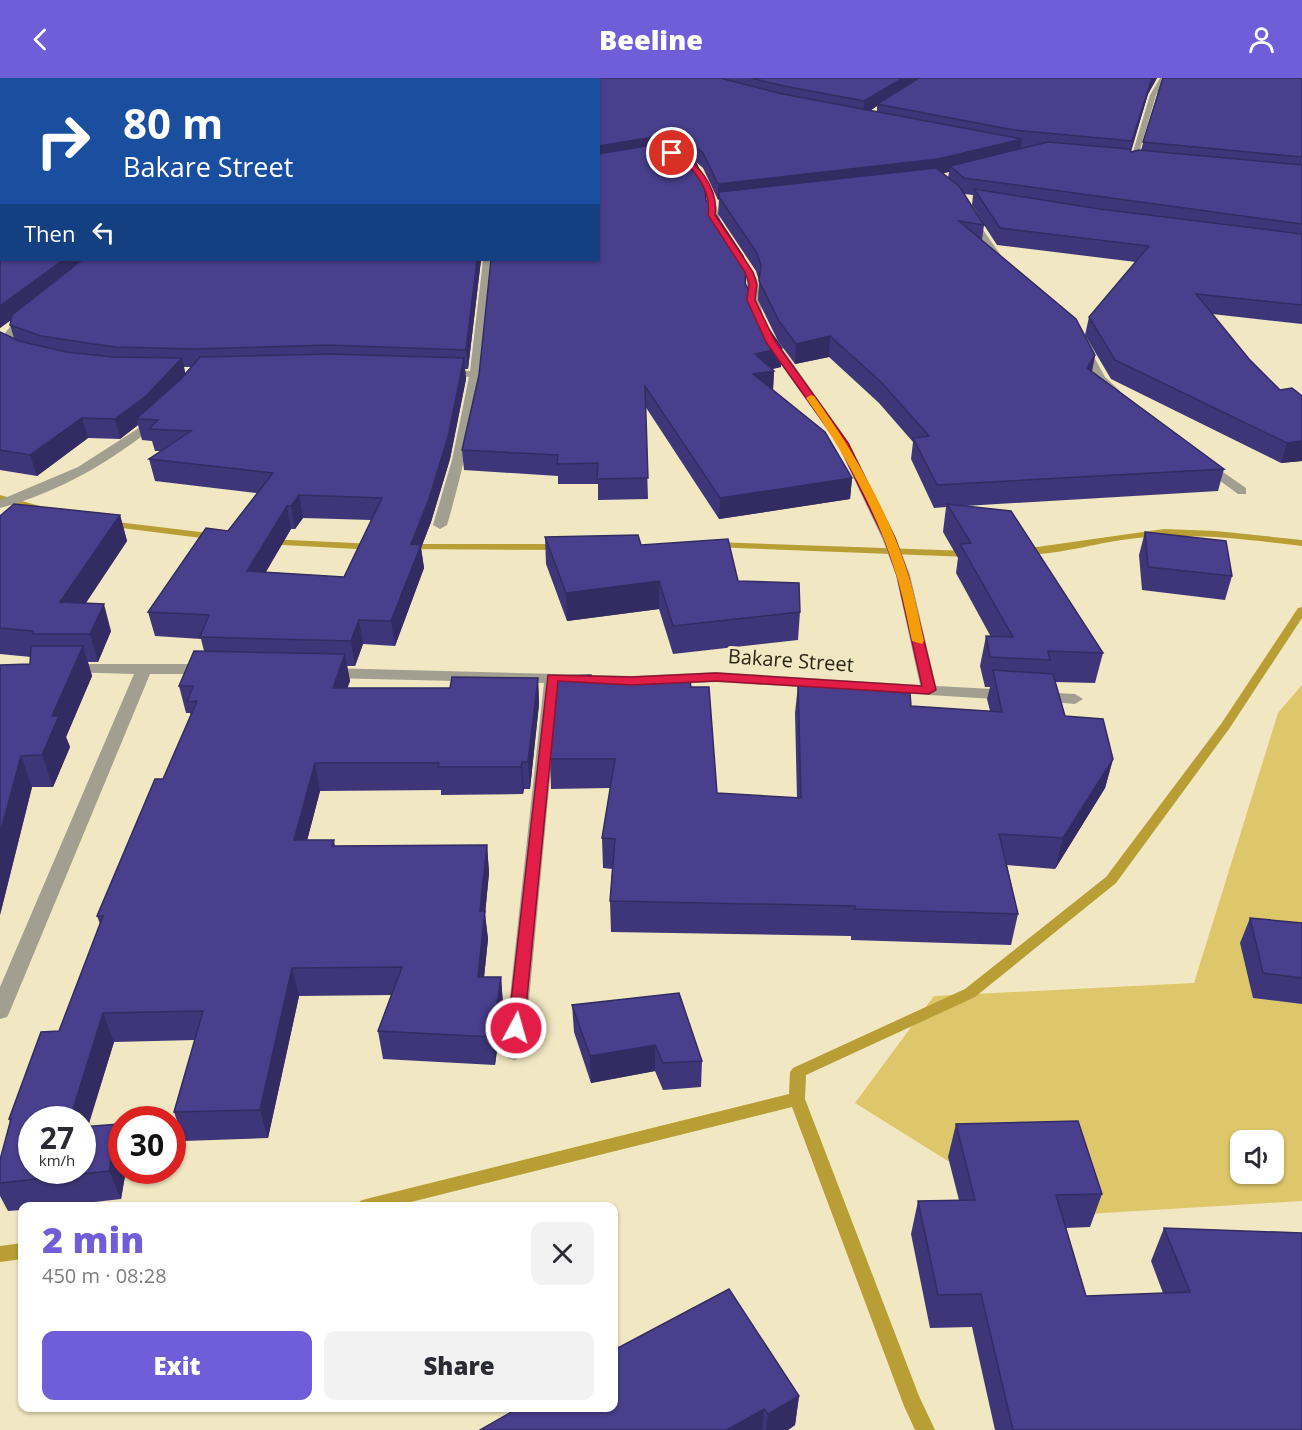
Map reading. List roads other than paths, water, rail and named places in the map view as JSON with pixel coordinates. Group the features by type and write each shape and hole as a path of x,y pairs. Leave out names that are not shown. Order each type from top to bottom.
{"street":[{"path":"1132,163 1153,95 1163,78"},
{"path":"680,155 706,184 713,205 712,215 749,272 753,284 751,300 771,342 843,443 889,538 903,575 929,690"},
{"path":"713,205 725,204"},
{"path":"967,210 1007,271"},
{"path":"440,525 456,475 474,374 488,261"},
{"path":"26,357 7,346 7,340 10,331 39,308"},
{"path":"1079,337 1100,379 1123,399"},
{"path":"429,372 474,374"},
{"path":"0,504 92,466 137,435 166,411"},
{"path":"1195,456 1242,491"},
{"path":"56,669 223,670"},
{"path":"0,1011 144,669"},
{"name":"Bakare Street","path":"306,672 632,681 716,677 1075,699"},
{"path":"514,1052 552,677"}],"waterway":[{"path":"0,498 37,508"},
{"path":"109,524 217,537"},
{"path":"1023,552 1164,532 1216,534 1302,543"},
{"path":"267,542 376,547"},
{"path":"714,545 969,554"},
{"path":"405,547 562,547"},
{"path":"797,1099 798,1072 970,993 1111,880 1225,726 1302,610"},
{"path":"382,1202 797,1099"},
{"path":"797,1099 911,1399 925,1430"},
{"path":"0,1254 18,1252"}]}
